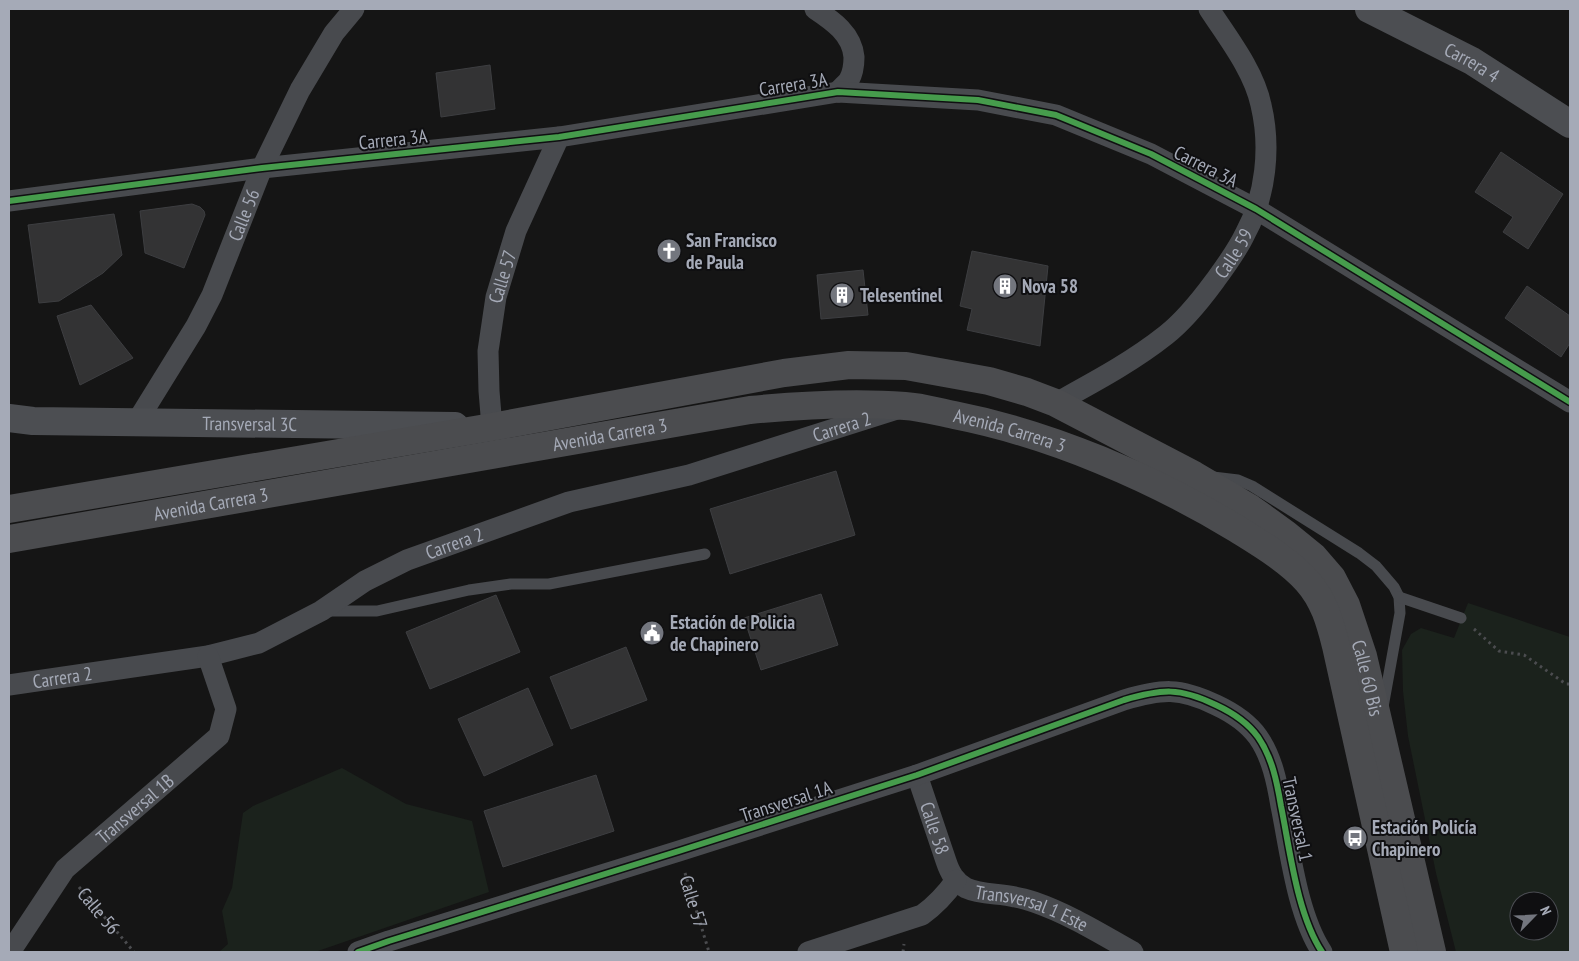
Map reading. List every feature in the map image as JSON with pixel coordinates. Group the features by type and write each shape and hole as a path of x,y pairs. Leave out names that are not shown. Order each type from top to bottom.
{"main road":[{"name":"Avenida Carrera 3","path":"9,509 492,427 784,374 849,365 906,366 1008,386 1027,392 1056,402 1194,475"},
{"name":"Avenida Carrera 3","path":"9,539 750,410 838,404 907,406 968,418 1022,432 1100,460 1200,507"},
{"name":"Calle 60 Bis","path":"1194,475 1250,508 1313,556 1332,578 1346,605 1356,633 1380,728 1432,952"},
{"name":"Calle 60 Bis","path":"1200,507 1256,541 1292,567 1319,597 1328,616 1336,646 1399,947"}],"street":[{"name":"Calle 56","path":"136,423 196,326 212,295 262,168 300,90 334,33 354,9"},
{"path":"815,9 847,35 853,49 854,65 850,78 838,92"},
{"name":"Calle 59","path":"1056,402 1077,392 1131,360 1167,334 1197,306 1246,234 1256,209 1264,174 1266,137 1261,104 1254,82 1209,9"},
{"name":"Carrera 4","path":"1369,9 1472,61 1570,124"},
{"name":"Carrera 3A","path":"9,200 262,168 559,137 838,92 978,100 1056,115 1151,154 1256,209 1570,402"},
{"name":"Calle 57","path":"492,427 488,351 496,297 516,231 559,137"},
{"name":"Carrera 2","path":"9,685 208,656 259,643 321,611 365,580 406,560 560,506 689,475 907,406"},
{"name":"Transversal 3C","path":"9,418 33,421 136,423 492,427"},
{"name":"Transversal 1B","path":"10,952 65,869 219,736 226,710 208,656"},
{"name":"Transversal 1A","path":"358,952 917,774 1124,700 1151,693 1172,691 1199,697 1222,708"},
{"name":"Transversal 1","path":"1222,708 1235,716 1257,736 1268,755 1276,781 1295,878 1307,920 1316,944 1322,952"},
{"name":"Calle 58","path":"917,774 946,861 956,880"},
{"path":"808,952 922,915 933,908 956,880"},
{"name":"Transversal 1 Este","path":"956,880 966,888 984,893 1016,897 1063,914 1133,952"}],"lane":[{"path":"1194,475 1238,480 1252,486 1359,553 1376,566 1386,577 1399,597 1400,613 1380,728"},
{"path":"321,611 377,611 469,590 511,584 549,584 705,554"},
{"path":"1399,597 1461,618"}],"path":[{"path":"1461,618 1499,651 1524,655 1566,684 1570,684"}],"shaded area":[{"path":"1468,603 1570,637 1570,952 1456,952 1436,873 1408,736 1403,691 1402,650 1411,634 1421,628 1454,638"},
{"path":"342,768 406,804 472,821 489,892 315,952 219,952 228,944 222,911 232,888 243,813 253,806"}],"building":[{"path":"490,65 495,109 441,117 436,73"},
{"path":"1501,152 1563,194 1528,249 1503,232 1513,217 1475,192"},
{"path":"192,204 200,207 205,215 184,268 145,253 140,211"},
{"path":"114,214 122,255 103,273 59,301 39,303 28,225"},
{"name":"Nova 58","path":"972,251 1048,266 1040,346 967,330 972,309 960,306"},
{"name":"Telesentinel","path":"863,270 868,315 821,319 817,275"},
{"path":"1527,286 1570,316 1570,343 1561,357 1505,318"},
{"path":"91,305 133,358 80,385 57,316"},
{"path":"836,471 855,535 730,574 710,509"},
{"path":"821,594 838,645 761,670 744,618"},
{"path":"496,595 520,652 430,689 406,632"},
{"path":"626,647 647,700 571,729 550,677"},
{"path":"528,688 553,745 484,776 458,719"},
{"path":"596,775 614,831 503,867 484,811"}],"cycle path":[{"path":"9,201 262,168 559,137 838,92 978,100 1056,115 1151,154 1256,209 1570,402"},
{"path":"358,952 917,775 1124,700 1160,692 1191,695 1216,705 1239,718 1258,737 1263,745 1276,779 1300,901 1313,937 1322,952"}],"place":[{"name":"San Francisco de Paula","path":"669,251"},
{"name":"Nova 58","path":"1005,286"},
{"name":"Telesentinel","path":"842,295"},
{"name":"Estación de Policia de Chapinero","path":"652,633"},
{"name":"Estación Policía Chapinero","path":"1355,838"}]}
